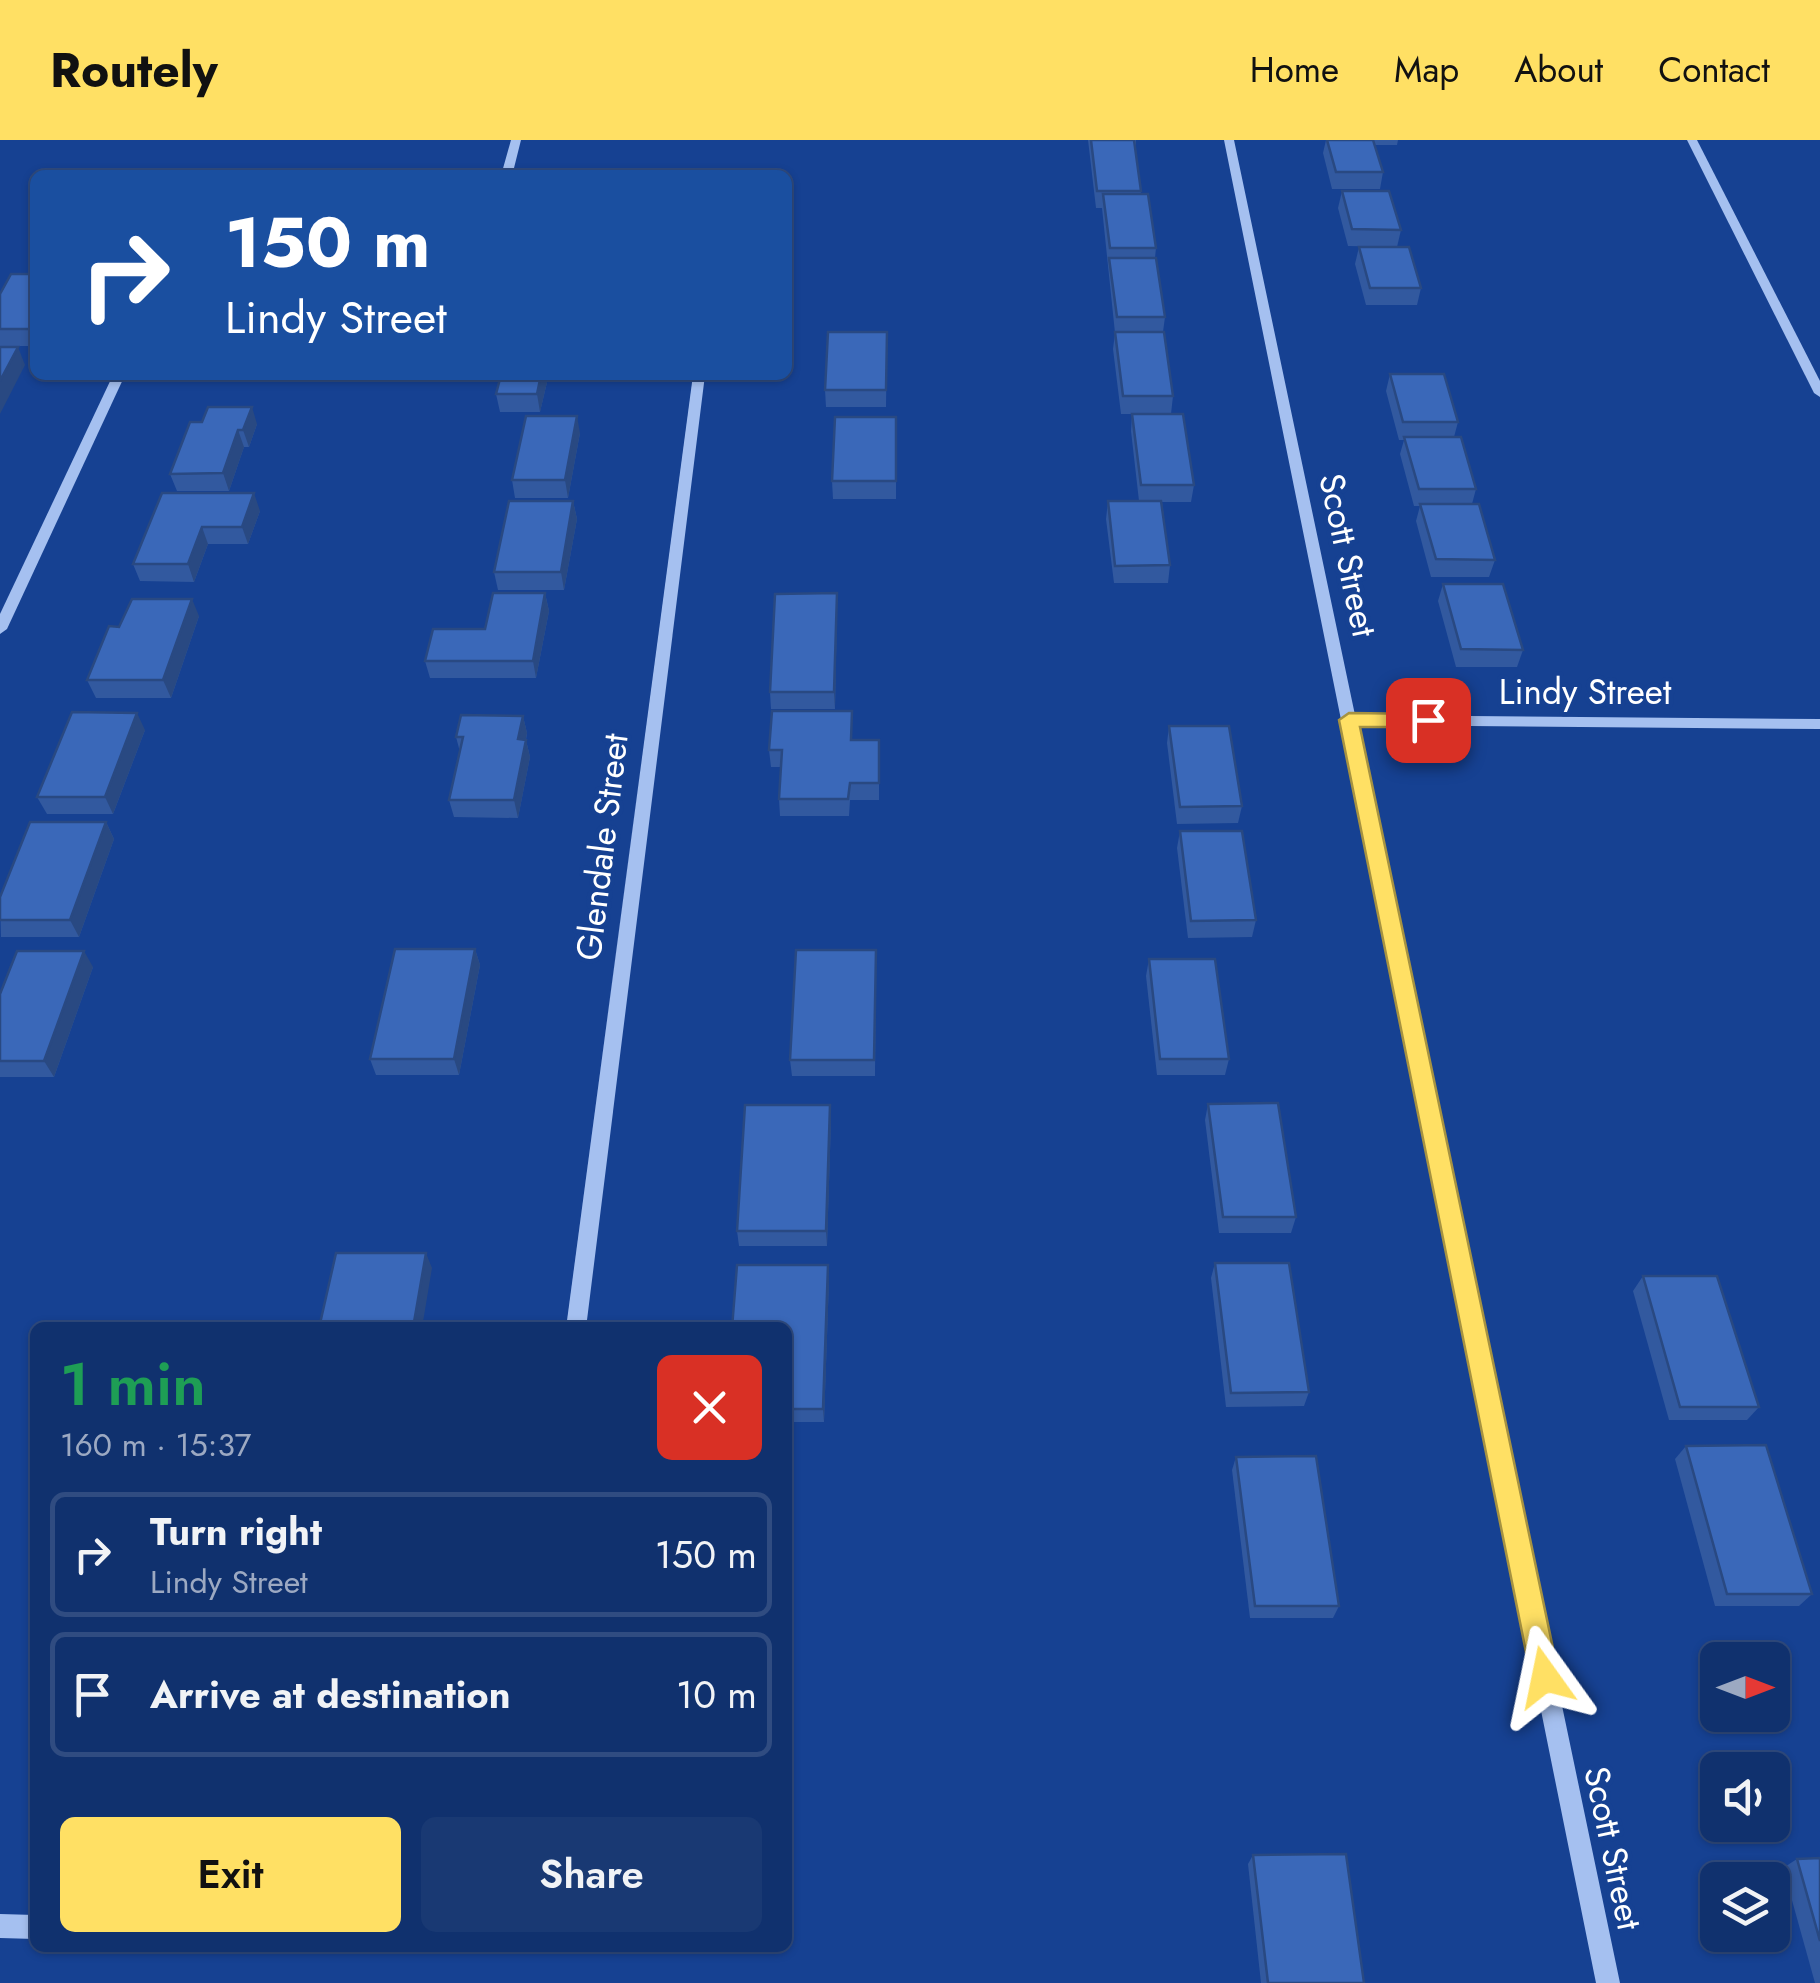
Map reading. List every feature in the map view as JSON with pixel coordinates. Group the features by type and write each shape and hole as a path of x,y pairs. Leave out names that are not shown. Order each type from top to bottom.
{"street":[{"path":"508,170 516,140"},
{"name":"Scott Street","path":"1229,140 1608,1983"},
{"path":"1692,140 1820,393"},
{"path":"0,629 117,380"},
{"name":"Glendale Street","path":"577,1322 698,380"},
{"name":"Lindy Street","path":"1349,720 1820,724"},
{"path":"0,1926 30,1927"}],"building":[{"path":"1091,140 1134,140 1141,191 1097,191"},
{"path":"1327,140 1373,140 1383,172 1336,172"},
{"path":"1342,191 1389,191 1401,230 1352,229"},
{"path":"1103,194 1148,194 1156,248 1110,248"},
{"path":"1359,247 1409,247 1421,288 1370,288"},
{"path":"1109,258 1156,258 1165,317 1117,317"},
{"path":"11,274 30,274 29,329 0,329 0,294"},
{"path":"828,332 887,332 886,390 825,390"},
{"path":"1115,332 1164,332 1173,396 1123,396"},
{"path":"0,347 18,347 0,381"},
{"path":"1390,374 1444,374 1458,422 1403,422"},
{"path":"500,380 540,380 537,394 496,394"},
{"path":"208,407 252,407 243,430 238,430 223,473 170,474 190,422 202,422"},
{"path":"1132,414 1183,414 1194,485 1141,485"},
{"path":"526,416 577,416 565,480 512,480"},
{"path":"835,417 896,417 896,481 832,481"},
{"path":"1404,437 1461,437 1476,489 1419,489"},
{"path":"162,493 254,493 242,527 202,527 188,564 133,564"},
{"path":"509,501 573,501 561,572 494,572"},
{"path":"1108,501 1161,501 1170,565 1115,566"},
{"path":"1420,504 1479,504 1495,560 1436,559"},
{"path":"1443,584 1503,584 1523,650 1461,649"},
{"path":"493,593 545,593 533,661 425,661 433,629 485,629"},
{"path":"837,593 834,692 770,692 775,594"},
{"path":"132,599 192,599 163,680 87,680 109,626 119,627"},
{"path":"772,711 852,711 851,740 879,740 879,783 850,783 848,799 779,799 782,750 769,750"},
{"path":"72,712 137,713 105,797 37,797"},
{"path":"461,715 523,716 518,739 526,740 514,800 449,800 463,737 456,737"},
{"path":"1169,726 1229,726 1242,806 1180,807"},
{"path":"30,822 106,822 70,920 0,920 0,897"},
{"path":"1180,831 1242,831 1256,920 1191,921"},
{"path":"395,949 475,949 454,1059 370,1059"},
{"path":"796,950 876,950 874,1060 790,1060"},
{"path":"17,951 84,951 44,1061 0,1061 0,994"},
{"path":"1149,959 1215,959 1229,1059 1160,1059"},
{"path":"1278,1103 1296,1217 1223,1217 1208,1104"},
{"path":"745,1105 830,1105 826,1231 737,1231"},
{"path":"336,1253 426,1253 414,1322 320,1322"},
{"path":"1215,1263 1289,1263 1309,1392 1231,1393"},
{"path":"737,1265 828,1265 823,1409 792,1409 792,1322 732,1322"},
{"path":"1643,1276 1717,1276 1759,1407 1680,1407"},
{"path":"1766,1445 1812,1594 1727,1594 1686,1446"},
{"path":"1316,1456 1339,1606 1255,1606 1236,1457"},
{"path":"1346,1854 1364,1983 1268,1983 1253,1855"},
{"path":"1820,1858 1820,1941 1797,1859"}],"route":[{"path":"1428,720 1349,720 1545,1677"}]}
